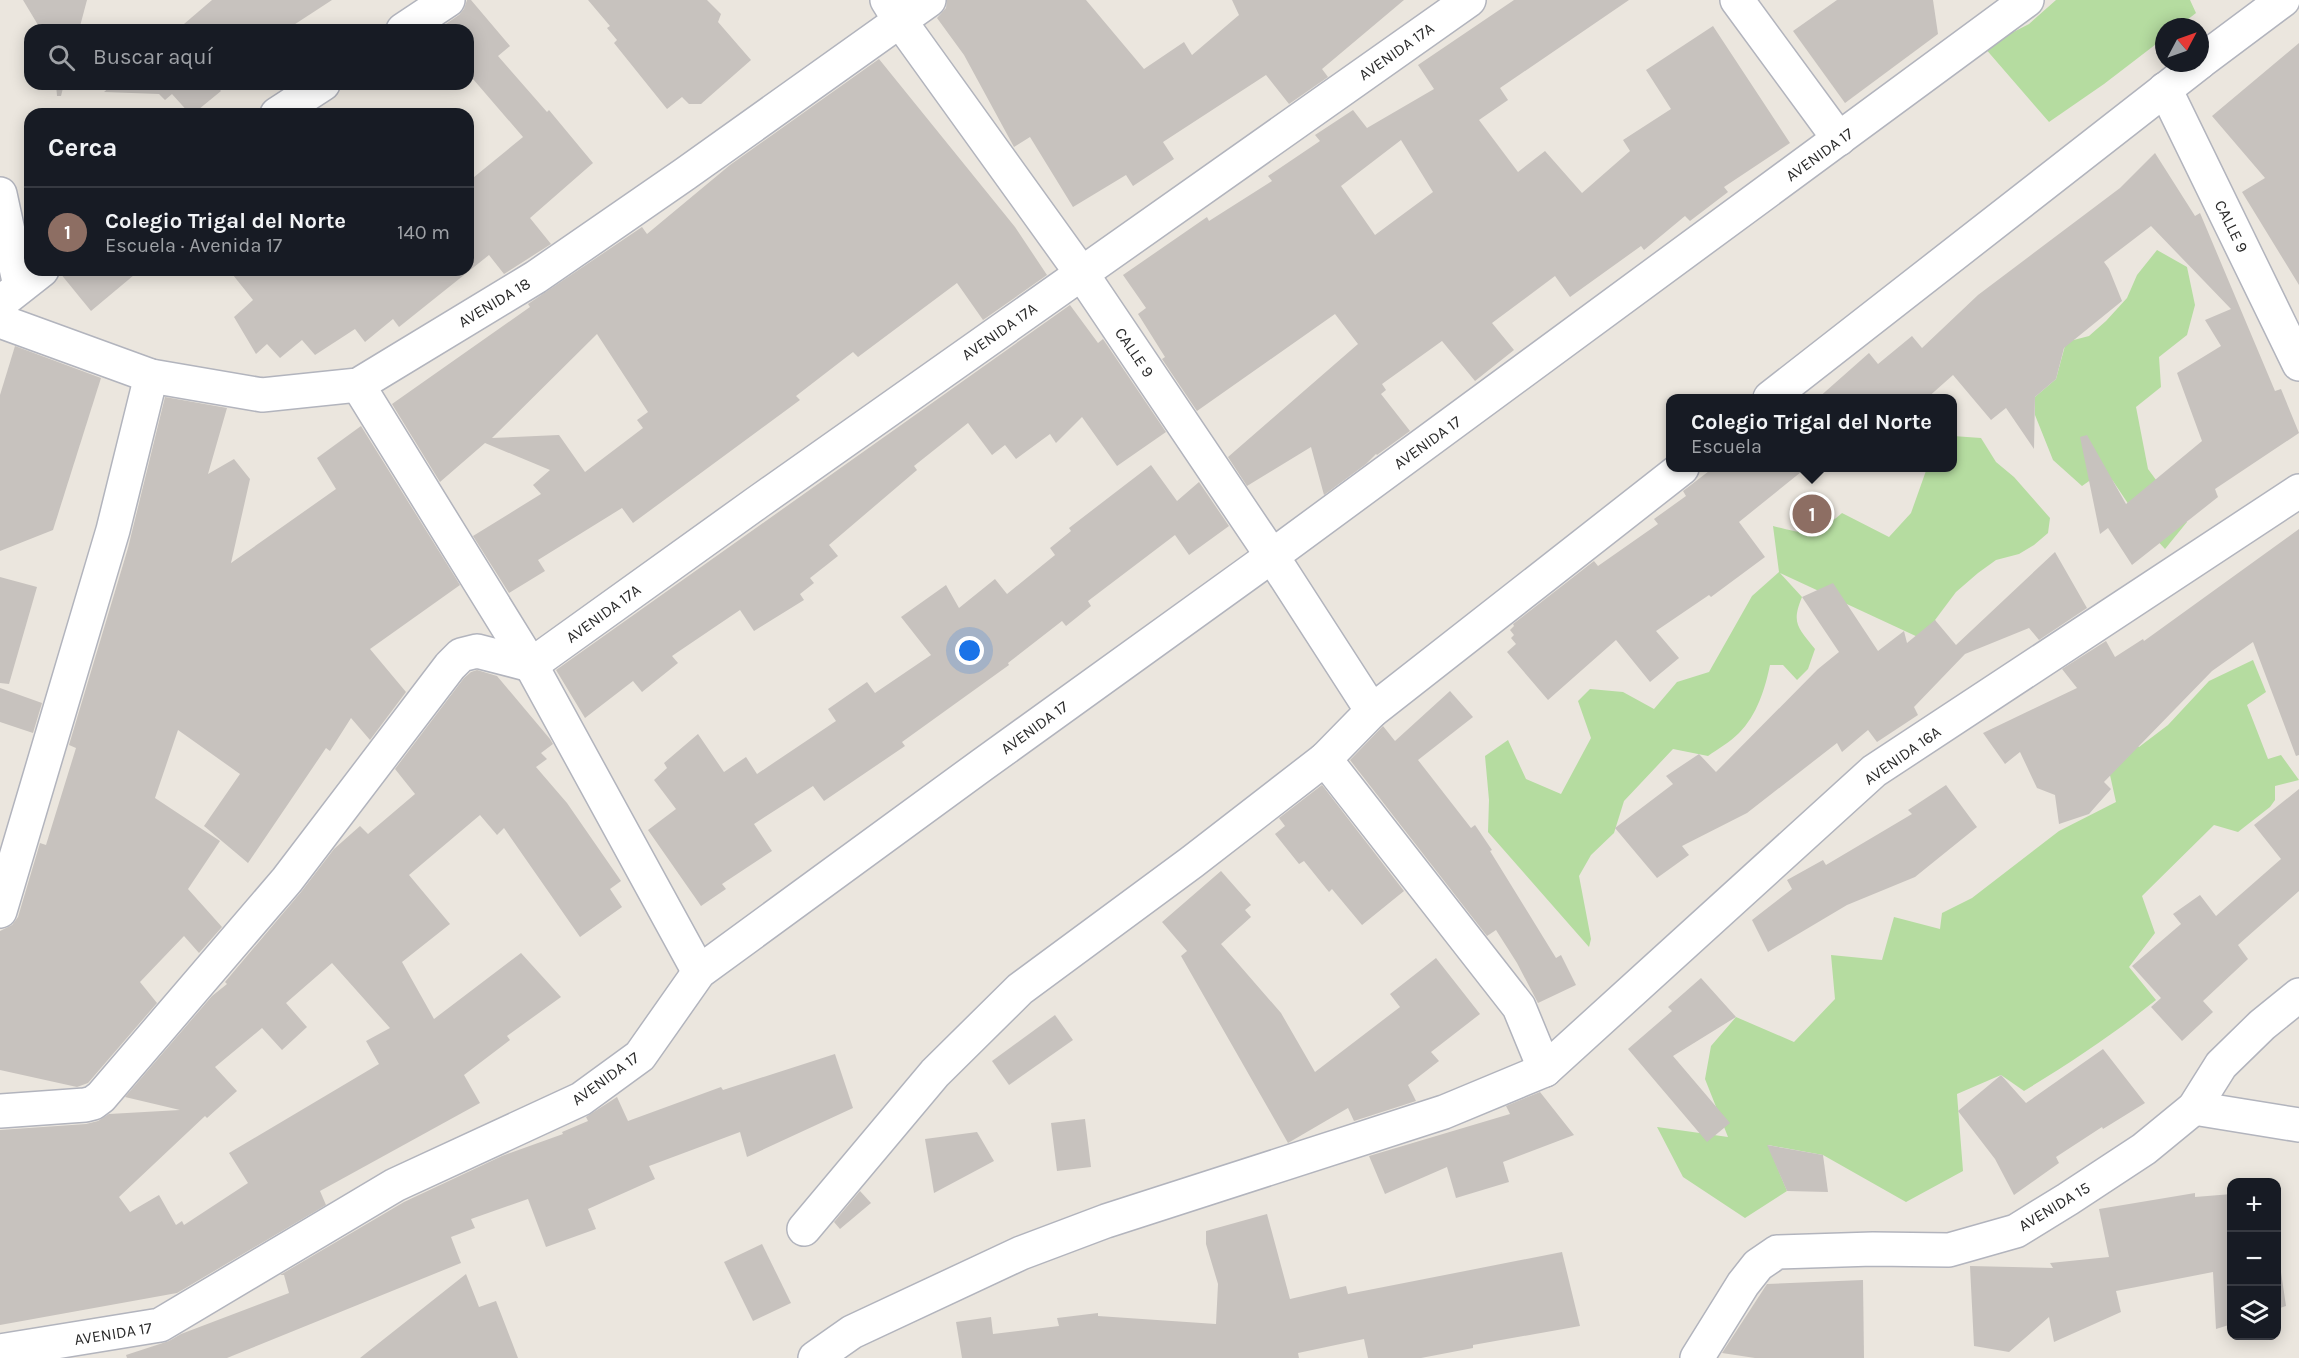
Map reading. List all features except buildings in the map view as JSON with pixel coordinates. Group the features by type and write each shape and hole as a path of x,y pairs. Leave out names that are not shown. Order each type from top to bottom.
{"street":[{"path":"412,24 448,0"},
{"name":"AVENIDA 18","path":"0,321 151,376 262,395 358,385 536,277 686,174 893,10 929,0"},
{"name":"AVENIDA 17A","path":"531,665 1469,0"},
{"path":"1737,0 1839,139"},
{"name":"AVENIDA 17","path":"0,1352 160,1325 395,1185 581,1099 640,1056 699,972 1272,556 2027,0"},
{"path":"2209,56 2283,0"},
{"name":"CALLE 9","path":"893,10 1082,273 1272,556 1372,711"},
{"path":"1776,394 2187,72"},
{"name":"CALLE 9","path":"2165,89 2299,364"},
{"path":"286,108 314,90"},
{"path":"0,194 21,286"},
{"path":"0,911 112,530 151,376"},
{"path":"358,385 531,665 699,972"},
{"path":"804,1229 935,1073 1020,989 1192,862 1325,759 1372,711 1677,472"},
{"name":"AVENIDA 16A","path":"815,1358 852,1332 1021,1253 1106,1221 1444,1112 1545,1070 1874,771 2299,491"},
{"path":"0,1111 84,1105 93,1103 101,1097 287,880 450,666 461,655 477,651 531,665"},
{"path":"1325,759 1519,1007 1545,1070"},
{"name":"AVENIDA 15","path":"1697,1358 1743,1284 1758,1265 1777,1252 1873,1249 1949,1250 2016,1231 2144,1149 2194,1108 2221,1065 2262,1025 2299,995"},
{"path":"2194,1108 2299,1125"}],"green space":[{"path":"2056,0 2190,0 2196,13 2190,18 2155,18 2155,45 2049,122 1984,47 2029,24"},
{"path":"2157,250 2187,267 2195,305 2187,335 2159,357 2161,387 2136,407 2148,469 2187,522 2165,549 2141,523 2113,481 2102,472 2082,486 2053,460 2035,415 2035,397 2056,379 2066,342 2089,336 2106,321 2127,298 2137,275"},
{"path":"1957,436 1981,438 1996,462 2014,477 2050,518 2048,533 2034,545 2019,554 1996,560 1956,592 1935,620 1948,651 1780,573 1802,597 1797,613 1798,625 1815,649 1808,669 1797,680 1783,665 1770,665 1763,692 1755,710 1745,726 1735,736 1708,756 1673,749 1624,801 1614,833 1591,855 1579,876 1591,939 1589,947 1488,832 1489,800 1485,756 1508,740 1526,779 1561,794 1591,738 1578,701 1590,689 1623,692 1654,709 1677,682 1709,672 1752,596 1779,572 1773,526 1810,532 1824,526 1842,513 1889,537 1911,513 1926,472 1957,472"},
{"path":"2253,660 2266,692 2247,705 2268,759 2281,755 2299,780 2275,786 2275,800 2270,807 2238,832 2214,825 2142,896 2155,933 2129,967 2156,1000 2092,1048 2024,1091 2001,1075 1957,1094 1963,1171 1906,1202 1823,1155 1768,1145 1787,1191 1745,1218 1683,1177 1657,1127 1728,1137 1705,1079 1711,1046 1736,1017 1794,1042 1835,999 1831,955 1882,960 1894,917 1940,929 1942,913 1972,898 2059,831 2116,802 2106,757 2132,743 2139,747 2168,725 2209,681"}],"place":[{"name":"Colegio Trigal del Norte","path":"1812,514"}]}
